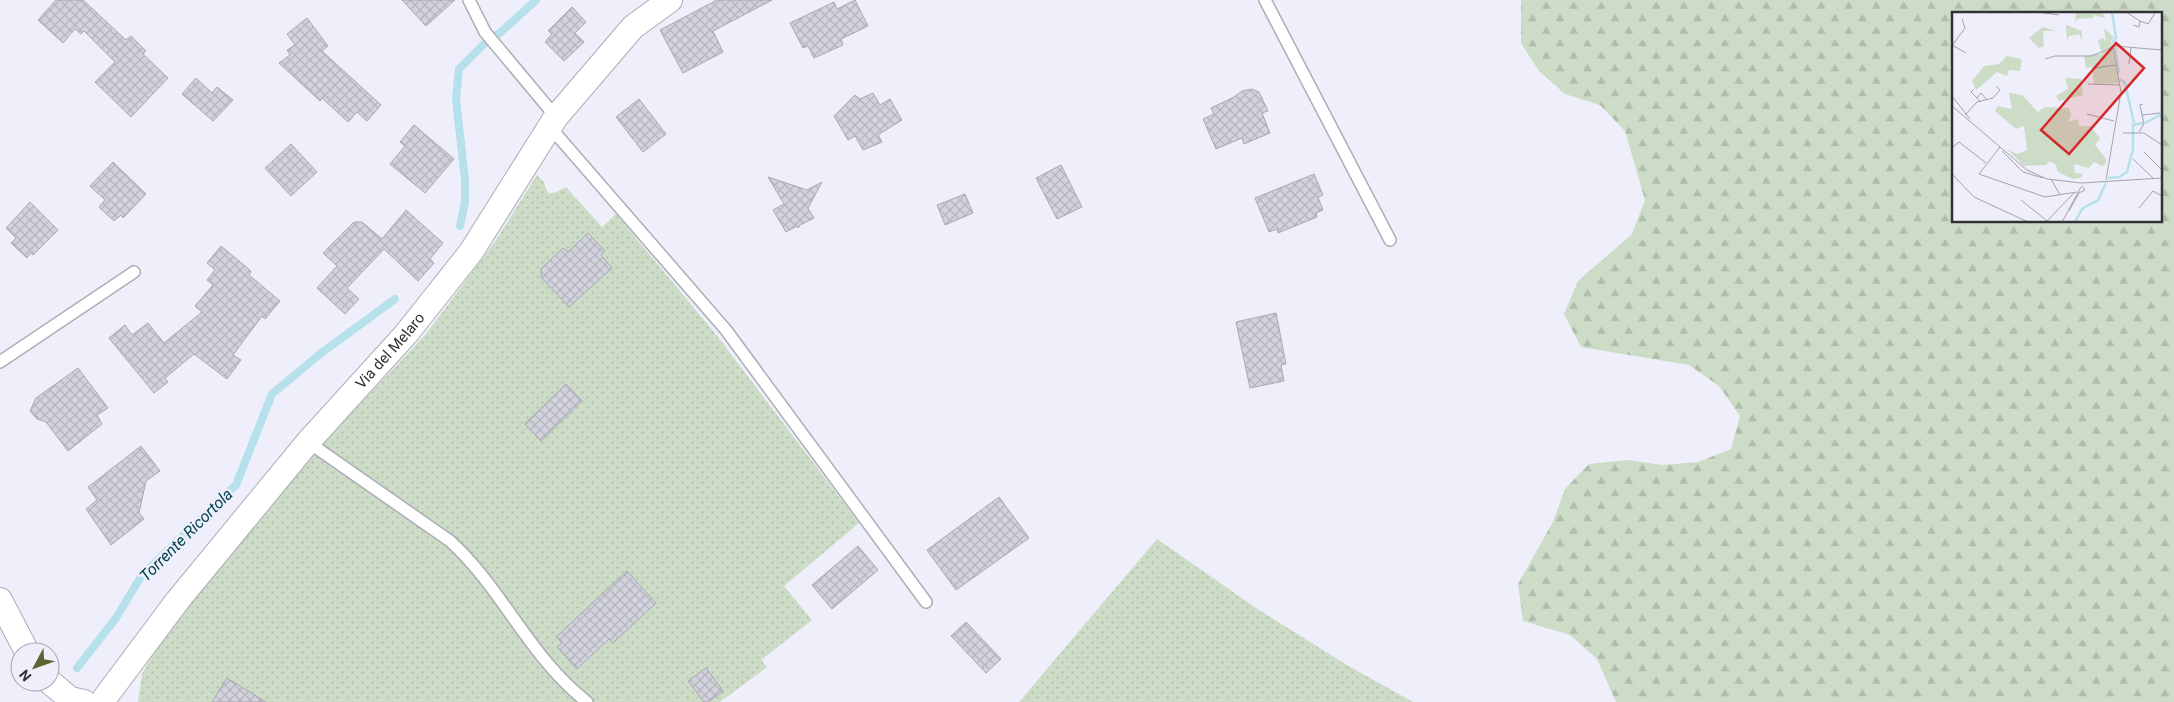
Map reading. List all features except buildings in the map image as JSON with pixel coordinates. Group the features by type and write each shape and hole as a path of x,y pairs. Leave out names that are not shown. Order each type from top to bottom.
{"street":[{"name":"Via del Melaro","path":"97,701 308,442 406,334 471,252 553,122 633,27 670,0"},
{"path":"0,600 22,642"},
{"path":"60,691 70,699 97,701"}],"lane":[{"path":"469,0 485,32 503,53 553,122 726,330 926,602"},
{"path":"1265,0 1390,240"},
{"path":"0,362 134,272"},
{"path":"308,442 450,541 468,558 566,686 587,702"}],"green space":[{"path":"1521,0 2174,0 2174,702 1616,702 1597,659 1570,635 1523,621 1518,584 1553,522 1565,489 1589,464 1627,460 1663,465 1698,462 1731,449 1740,416 1719,386 1689,365 1581,347 1564,314 1578,281 1632,234 1645,200 1625,131 1600,105 1565,94 1539,71 1521,43"},
{"path":"537,175 543,181 548,193 554,193 566,187 602,227 616,214 718,337 859,523 784,586 812,620 761,660 767,667 720,702 138,702 142,674 162,639 312,455 426,334 496,240"},
{"path":"1157,539 1256,608 1345,664 1413,702 1019,702"}],"waterway":[{"name":"Torrente Ricortola","path":"460,226 465,202 465,180 456,99 459,69 484,44 501,32 536,0"},
{"name":"Torrente Ricortola","path":"77,668 116,618 142,575 236,485 272,394 320,354 395,299"}]}
